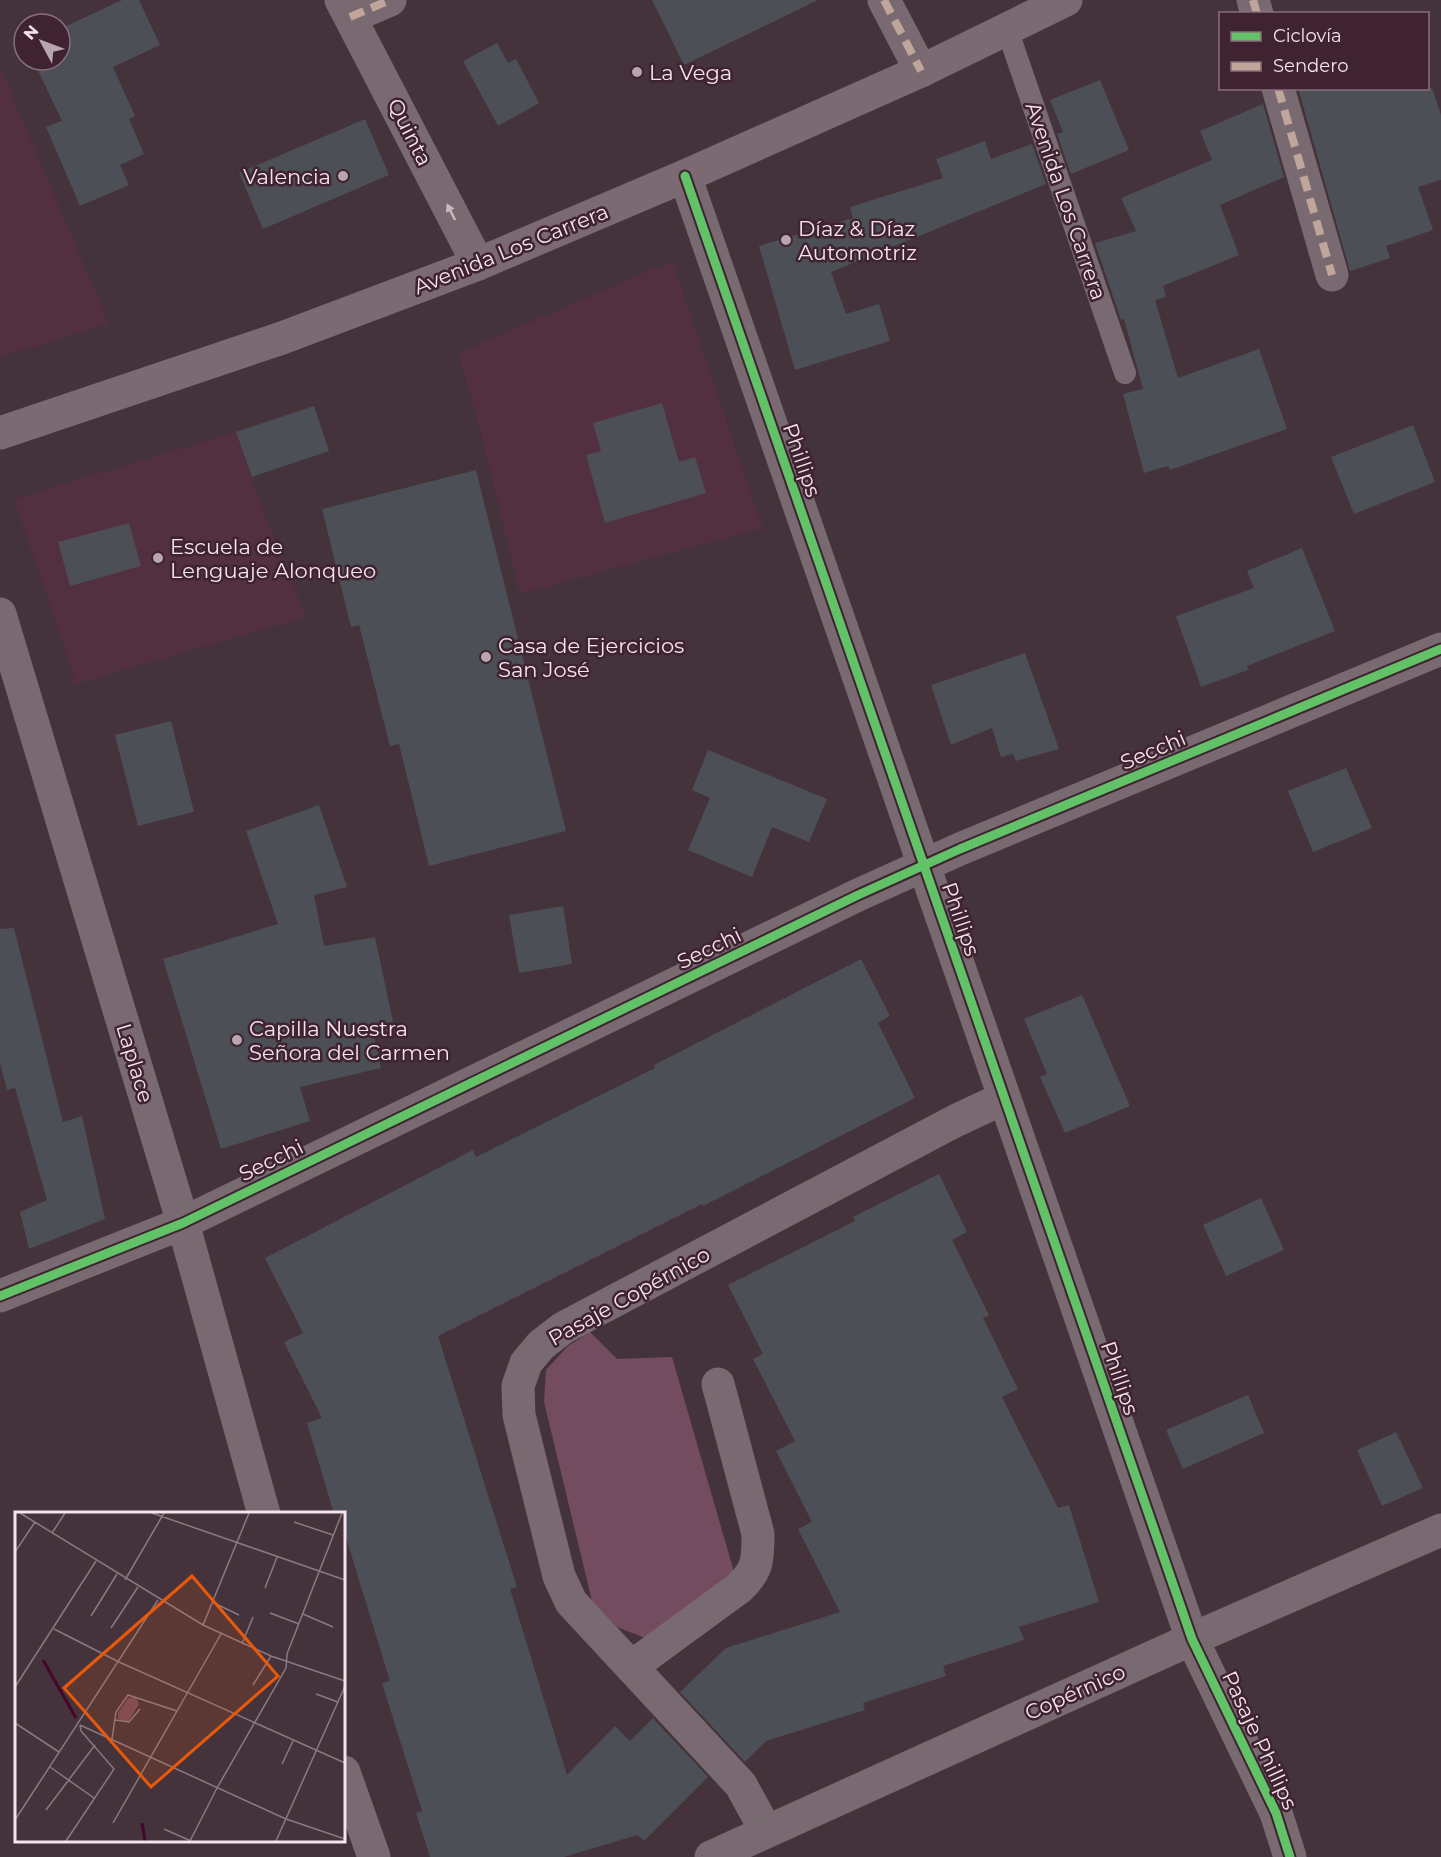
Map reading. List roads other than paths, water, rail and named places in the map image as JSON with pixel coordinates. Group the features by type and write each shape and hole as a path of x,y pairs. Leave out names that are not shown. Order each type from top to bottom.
{"main road":[{"name":"Avenida Los Carrera","path":"0,433 282,338 478,264 686,176 921,71 1066,0"}],"street":[{"path":"346,8 390,0"},
{"path":"884,0 921,71"},
{"name":"Quinta","path":"346,8 478,264"},
{"path":"1279,90 1332,275"},
{"name":"Phillips","path":"686,176 1192,1640"},
{"name":"Laplace","path":"0,614 183,1223 263,1512"},
{"name":"Secchi","path":"0,1296 183,1223 858,895 1441,649"},
{"name":"Pasaje Copérnico","path":"766,1831 741,1785 571,1602 559,1576 519,1415 518,1386 526,1363 541,1346 563,1328 955,1121 1004,1098"},
{"path":"630,1667 738,1588 750,1578 755,1569 758,1556 758,1534 718,1384"},
{"name":"Copérnico","path":"711,1857 1441,1530"},
{"name":"Pasaje Phillips","path":"1192,1640 1276,1814 1290,1857"},
{"path":"345,1775 374,1857"}],"lane":[{"name":"Avenida Los Carrera","path":"1007,29 1125,373"}],"place":[{"name":"La Vega","path":"637,72"},
{"name":"Valencia","path":"343,176"},
{"name":"Díaz & Díaz Automotriz","path":"786,240"},
{"name":"Escuela de Lenguaje Alonqueo","path":"158,558"},
{"name":"Casa de Ejercicios San José","path":"486,657"},
{"name":"Capilla Nuestra Señora del Carmen","path":"237,1040"}]}
